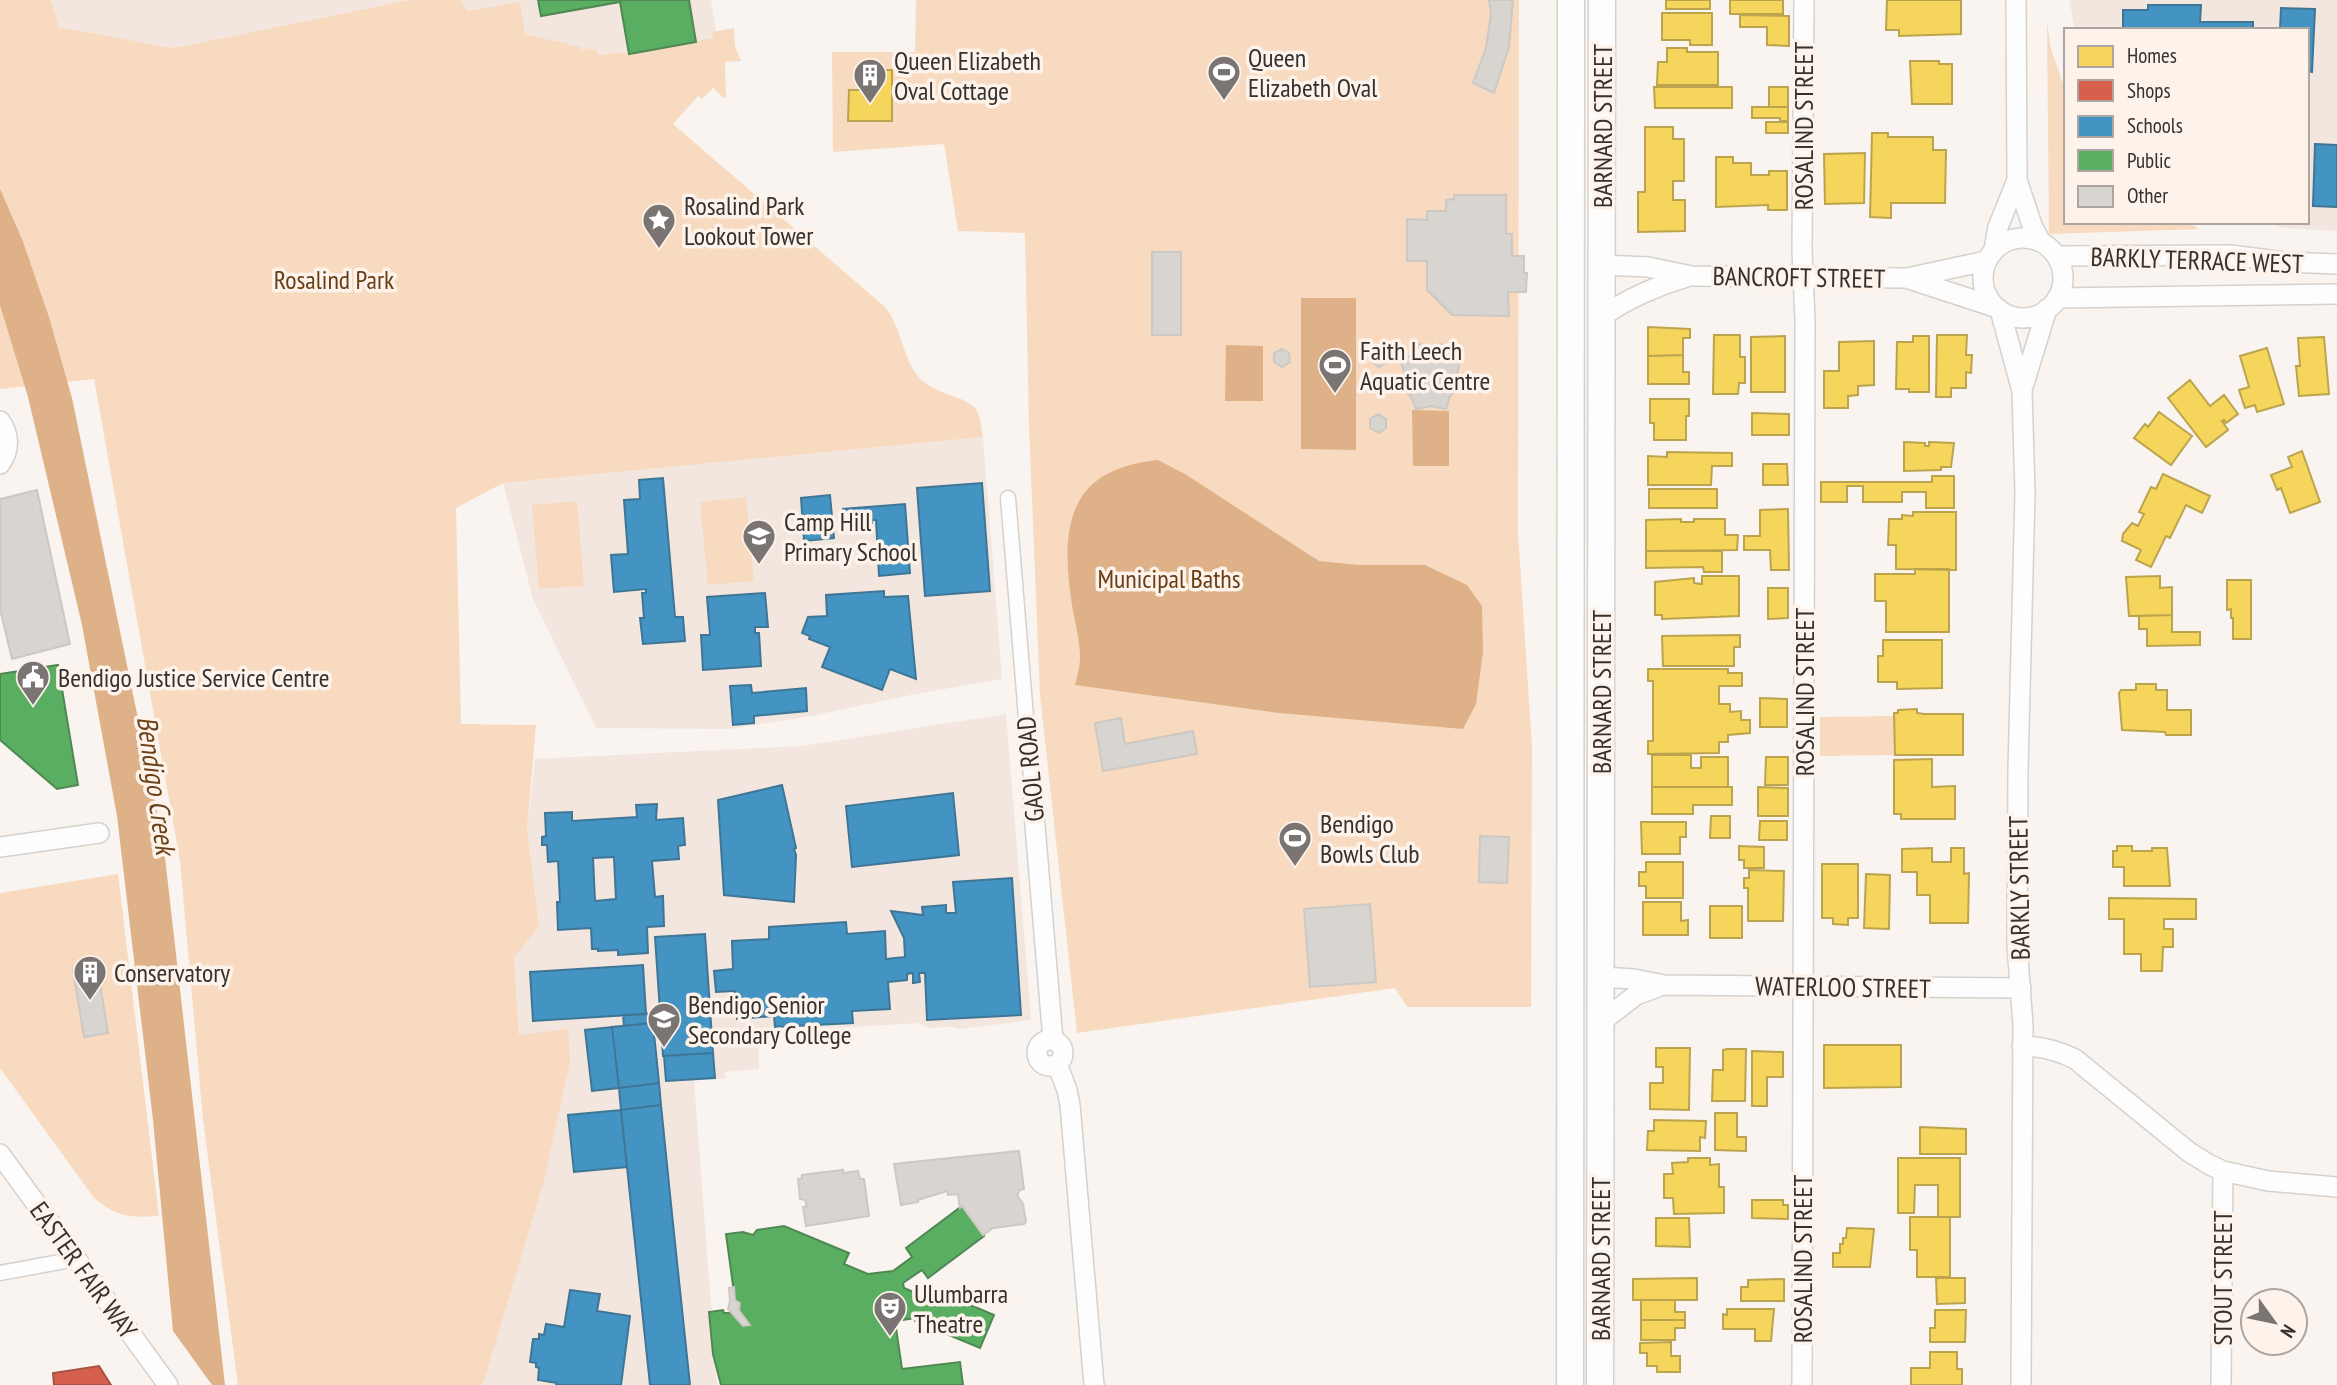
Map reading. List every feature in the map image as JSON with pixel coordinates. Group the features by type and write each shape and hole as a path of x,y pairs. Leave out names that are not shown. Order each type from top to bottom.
{"main road":[{"name":"BARNARD STREET","path":"1570,1385 1571,0"},
{"name":"BARNARD STREET","path":"1600,1385 1602,0"},
{"path":"1570,458 1580,427 1584,400 1585,281 1592,270 1601,265"},
{"path":"1570,701 1586,683 1587,592 1591,538 1601,494"},
{"path":"1570,1186 1581,1129 1584,989 1591,978 1600,977"},
{"path":"1586,1385 1586,1328 1601,1212"}],"street":[{"name":"ROSALIND STREET","path":"1802,1385 1804,0"},
{"path":"2016,0 2017,180 2033,228 2041,242 2057,256 2063,277 2052,303 2036,315 2024,317 2011,316 1997,308 1987,297 1983,285 1983,273 2017,180"},
{"path":"1990,256 2004,242 2016,238 2041,242"},
{"name":"BANCROFT STREET","path":"1601,265 1648,267 1692,276 1907,278 1990,256"},
{"name":"BARKLY TERRACE WEST","path":"2057,256 2230,256 2337,264"},
{"name":"BANCROFT STREET","path":"1602,316 1635,295 1692,276"},
{"name":"BANCROFT STREET","path":"1907,278 1997,308"},
{"name":"BARKLY TERRACE WEST","path":"2052,303 2337,294"},
{"name":"BARKLY STREET","path":"2022,391 2052,303"},
{"name":"BARKLY STREET","path":"1997,308 2022,391 2025,493 2017,945 2022,1046 2021,1385"},
{"path":"0,421 8,444 0,464"},
{"name":"GAOL ROAD","path":"1008,498 1053,1023 1053,1040 1042,1042 1037,1053 1043,1064 1056,1064 1065,1083 1070,1105 1094,1385"},
{"path":"0,847 99,833"},
{"name":"WATERLOO STREET","path":"1600,977 1634,979 1664,985 2021,988"},
{"name":"WATERLOO STREET","path":"1600,1023 1636,995 1664,985"},
{"path":"2022,1046 2040,1046 2075,1059 2189,1152 2223,1171 2268,1181 2337,1187"},
{"name":"EASTER FAIR WAY","path":"0,1154 168,1385"},
{"name":"STOUT STREET","path":"2221,1385 2223,1171"},
{"path":"0,1273 76,1259"}],"shaded area":[{"path":"51,0 410,0 173,48 59,27"},
{"path":"460,0 711,0 716,31 712,33 713,38 626,54 599,55 596,50 590,48 581,51 580,47 525,34 520,2 468,11"},
{"path":"2069,0 2337,0 2337,231 2286,228 2268,224 2309,224 2309,28 2075,28"},
{"path":"0,189 22,239 49,317 72,398 163,840 225,1385 212,1385 173,1331 153,1120 117,816 82,625 28,397 0,305"},
{"path":"1301,298 1356,298 1356,450 1301,449"},
{"path":"1226,345 1263,346 1263,401 1225,401"},
{"path":"1412,410 1449,411 1449,466 1413,466"},
{"name":"Camp Hill Primary School","path":"983,437 1002,679 730,729 596,728 533,599 503,483"},
{"name":"Municipal Baths","path":"1158,460 1185,474 1319,561 1359,565 1425,565 1467,585 1482,606 1483,652 1476,704 1463,729 1279,713 1075,685 1080,651 1072,605 1068,551 1070,527 1076,507 1088,489 1104,475 1128,466"},
{"name":"Bendigo Senior Secondary College","path":"1006,714 1031,1020 960,1029 928,1028 918,1023 758,1033 759,1069 725,1072 726,1078 694,1080 717,1385 483,1385 543,1185 519,1035 514,958 539,926 527,829 535,759 802,746"}],"green space":[{"name":"Rosalind Park","path":"0,0 51,0 59,27 173,48 410,0 460,0 468,11 520,2 525,34 581,47 581,50 590,48 596,50 599,55 626,54 713,38 712,32 734,28 735,46 741,61 725,62 726,97 713,88 702,99 698,96 673,124 885,307 895,323 912,367 924,382 966,402 977,411 983,437 503,483 456,508 461,724 536,725 527,829 539,926 514,958 519,1035 568,1029 570,1062 543,1185 483,1385 238,1385 203,1120 180,861 94,379 0,389"},
{"path":"916,0 1519,0 1518,532 1532,748 1531,1007 1407,1007 1395,988 1077,1033 1040,695 1029,426 1025,233 958,231 944,144 833,152 832,52 915,52"},
{"path":"2047,23 2051,49 2064,86 2064,224 2190,224 2199,229 2049,234"},
{"path":"746,497 754,581 708,585 700,502"},
{"path":"577,501 584,586 539,589 532,505"},
{"path":"1894,716 1894,755 1820,756 1820,717"},
{"path":"118,874 159,1216 124,1215 94,1198 0,1068 0,893"}],"building: Homes":[{"path":"1666,0 1710,0 1710,9 1666,9"},
{"path":"1730,0 1783,0 1783,14 1730,14"},
{"path":"1887,0 1961,0 1961,34 1899,36 1899,30 1886,30"},
{"path":"1662,13 1712,13 1712,45 1690,45 1690,40 1662,40"},
{"path":"1740,15 1789,16 1789,46 1767,45 1767,27 1740,27"},
{"path":"1667,48 1687,48 1687,52 1718,52 1718,85 1657,85 1658,62 1667,62"},
{"path":"1910,61 1952,64 1952,104 1912,104"},
{"name":"Queen Elizabeth Oval Cottage","path":"863,63 881,63 881,70 892,70 892,121 848,121 849,90 864,90"},
{"path":"1654,87 1732,87 1732,108 1655,108"},
{"path":"1769,87 1788,87 1788,107 1769,107"},
{"path":"1752,107 1788,107 1788,121 1780,121 1780,118 1752,118"},
{"path":"1766,122 1788,122 1788,133 1766,133"},
{"path":"1645,127 1673,127 1673,139 1684,139 1684,181 1673,181 1673,200 1685,200 1685,231 1638,232 1638,192 1645,192"},
{"path":"1872,133 1888,133 1888,137 1933,137 1933,150 1946,150 1945,203 1891,203 1891,218 1870,217"},
{"path":"1865,153 1864,203 1825,204 1824,154"},
{"path":"1716,157 1733,157 1733,163 1751,163 1751,175 1787,171 1787,210 1768,210 1768,205 1716,207"},
{"path":"1648,327 1690,329 1690,338 1683,338 1683,355 1648,356"},
{"path":"1714,335 1740,335 1740,357 1745,357 1745,383 1739,383 1738,394 1713,394"},
{"path":"1937,335 1967,335 1966,355 1972,355 1971,373 1966,372 1966,388 1951,388 1951,397 1936,397"},
{"path":"1785,336 1785,392 1751,392 1751,337"},
{"path":"1913,336 1929,336 1929,392 1896,389 1897,342 1913,342"},
{"path":"2324,337 2329,394 2299,396 2296,366 2300,366 2298,338"},
{"path":"1874,341 1874,385 1858,386 1858,395 1848,396 1848,408 1824,408 1824,371 1839,371 1839,342"},
{"path":"2267,348 2284,404 2257,412 2255,405 2245,408 2239,390 2249,387 2240,356"},
{"path":"1683,355 1683,372 1689,372 1689,384 1648,384 1648,356"},
{"path":"2190,380 2210,406 2224,395 2238,414 2226,423 2222,421 2228,430 2206,447 2168,398"},
{"path":"1650,399 1689,399 1686,440 1654,440 1654,423 1650,423"},
{"path":"2159,412 2192,436 2171,465 2134,438 2145,424 2148,427"},
{"path":"1752,413 1789,414 1789,435 1752,435"},
{"path":"1904,442 1925,443 1925,446 1929,446 1929,442 1954,443 1951,467 1941,467 1941,470 1904,471"},
{"path":"2302,451 2320,502 2290,513 2281,488 2277,490 2271,475 2292,467 2288,457"},
{"path":"1667,452 1732,453 1732,466 1712,466 1711,485 1648,485 1648,456 1667,457"},
{"path":"1763,464 1787,464 1788,485 1763,485"},
{"path":"2163,474 2210,496 2202,513 2186,505 2170,538 2166,536 2151,567 2136,560 2141,550 2122,541 2123,534 2132,523 2138,526 2144,514 2139,512 2151,487 2156,489"},
{"path":"1932,476 1954,476 1954,508 1926,508 1926,492 1902,492 1902,502 1863,502 1863,486 1847,486 1847,502 1821,502 1821,482 1932,482"},
{"path":"1649,489 1717,489 1717,508 1649,508"},
{"path":"1788,509 1789,570 1771,570 1770,550 1744,550 1744,536 1760,536 1760,510"},
{"path":"1913,512 1956,512 1956,570 1896,569 1896,545 1888,545 1889,519 1902,519 1902,515 1913,516"},
{"path":"1681,519 1681,522 1694,522 1694,519 1725,519 1725,535 1738,535 1737,550 1646,551 1646,520"},
{"path":"1646,551 1722,551 1722,572 1704,572 1703,567 1646,568"},
{"path":"1915,569 1949,569 1949,632 1886,632 1886,601 1875,601 1875,574 1915,574"},
{"path":"1702,576 1739,576 1739,616 1662,619 1662,615 1655,615 1655,582 1694,578 1694,583 1702,584"},
{"path":"2160,576 2160,588 2172,587 2172,615 2129,616 2126,577"},
{"path":"2227,580 2251,580 2251,639 2233,639 2233,618 2231,609 2227,610"},
{"path":"1768,588 1788,588 1788,618 1768,619"},
{"path":"2172,615 2172,632 2200,632 2200,645 2147,646 2147,629 2139,629 2139,616"},
{"path":"1740,635 1740,647 1734,647 1734,666 1663,666 1662,636"},
{"path":"1883,640 1942,640 1942,688 1897,689 1897,682 1878,682 1878,656 1883,656"},
{"path":"1648,669 1728,669 1728,673 1742,673 1742,686 1719,686 1719,704 1730,704 1730,712 1741,711 1741,720 1750,720 1750,733 1728,735 1728,742 1719,742 1719,753 1648,754 1648,741 1653,741 1653,681 1648,681"},
{"path":"2136,684 2156,684 2156,690 2167,690 2167,710 2191,710 2191,735 2122,730 2119,693 2121,690 2136,690"},
{"path":"1760,698 1787,699 1787,727 1760,727"},
{"path":"1917,709 1917,713 1924,714 1963,714 1963,755 1895,755 1894,713 1898,713 1898,710"},
{"path":"1652,755 1691,755 1691,768 1701,768 1701,757 1728,757 1728,787 1652,787"},
{"path":"1766,757 1788,757 1788,785 1765,785"},
{"path":"1932,759 1932,787 1955,786 1955,819 1901,819 1901,814 1894,814 1894,760"},
{"path":"1652,787 1732,787 1732,805 1693,805 1693,814 1652,814"},
{"path":"1758,787 1788,788 1788,816 1758,816"},
{"path":"1711,816 1730,816 1730,838 1710,838"},
{"path":"1760,821 1787,821 1787,840 1759,840"},
{"path":"1641,822 1686,822 1686,837 1680,837 1680,854 1642,854"},
{"path":"1739,846 1764,847 1764,868 1744,868 1744,860 1739,860"},
{"path":"2117,846 2132,846 2132,851 2167,848 2170,886 2124,886 2124,867 2113,867 2113,851 2117,851"},
{"path":"1932,848 1932,862 1951,862 1951,848 1964,848 1964,874 1969,873 1968,923 1930,923 1930,895 1917,895 1917,872 1902,872 1902,849"},
{"path":"1646,862 1683,862 1683,898 1646,898 1646,886 1639,886 1639,872 1646,872"},
{"path":"1822,864 1858,864 1858,918 1848,918 1848,925 1833,924 1833,918 1822,918"},
{"path":"1749,870 1784,871 1783,921 1748,921 1748,888 1744,888 1744,878 1749,878"},
{"path":"1866,874 1890,875 1889,929 1864,928"},
{"path":"2109,898 2196,899 2196,919 2164,919 2164,929 2173,929 2173,947 2163,947 2162,971 2141,971 2141,954 2124,954 2124,919 2109,919"},
{"path":"1643,902 1681,902 1681,921 1688,920 1688,935 1643,935"},
{"path":"1710,906 1742,906 1742,938 1710,938"},
{"path":"1824,1045 1901,1045 1901,1087 1824,1088"},
{"path":"1656,1048 1690,1048 1689,1110 1650,1109 1650,1083 1663,1083 1663,1067 1656,1067"},
{"path":"1746,1049 1745,1101 1712,1101 1713,1070 1723,1070 1723,1050"},
{"path":"1752,1051 1783,1052 1783,1077 1767,1077 1767,1106 1752,1106"},
{"path":"1715,1113 1737,1113 1737,1137 1746,1137 1746,1151 1715,1150"},
{"path":"1654,1120 1706,1121 1705,1138 1700,1137 1700,1151 1647,1150 1648,1131 1654,1131"},
{"path":"1920,1127 1966,1129 1966,1154 1920,1154"},
{"path":"1688,1158 1710,1158 1710,1165 1719,1164 1719,1187 1724,1187 1724,1213 1674,1214 1673,1198 1664,1198 1664,1174 1673,1174 1672,1163 1688,1162"},
{"path":"1898,1158 1960,1158 1960,1217 1938,1217 1938,1185 1915,1185 1914,1213 1898,1213"},
{"path":"1752,1200 1783,1200 1783,1205 1788,1205 1788,1219 1752,1218"},
{"path":"1910,1217 1950,1217 1950,1277 1917,1277 1917,1250 1910,1250"},
{"path":"1656,1218 1689,1218 1690,1247 1656,1246"},
{"path":"1847,1228 1874,1229 1870,1267 1833,1267 1833,1253 1840,1253 1840,1244 1843,1244 1843,1238 1846,1238"},
{"path":"1697,1278 1697,1300 1633,1300 1633,1279"},
{"path":"1936,1278 1965,1278 1965,1303 1937,1304"},
{"path":"1784,1279 1784,1301 1741,1301 1741,1287 1748,1287 1748,1280"},
{"path":"1641,1300 1675,1300 1675,1312 1685,1312 1685,1320 1641,1320"},
{"path":"1727,1309 1774,1309 1771,1341 1755,1341 1755,1329 1723,1329 1723,1314 1727,1315"},
{"path":"1935,1310 1966,1310 1965,1342 1930,1342 1930,1328 1935,1328"},
{"path":"1641,1320 1685,1320 1685,1328 1675,1328 1675,1340 1641,1340"},
{"path":"1671,1342 1671,1356 1680,1356 1680,1372 1657,1372 1657,1366 1647,1366 1647,1353 1640,1353 1640,1343"},
{"path":"1930,1352 1957,1352 1957,1369 1962,1369 1962,1385 1911,1385 1911,1368 1930,1368"}],"building: Shops":[{"path":"99,1366 111,1385 54,1385 53,1373"}],"building: Schools":[{"path":"2148,5 2201,5 2200,22 2253,22 2253,28 2123,28 2123,10 2148,10"},
{"path":"2281,8 2315,9 2312,72 2309,71 2309,28 2280,28"},
{"path":"2315,144 2337,145 2337,207 2313,206"},
{"path":"663,478 675,617 683,617 685,641 643,644 640,618 644,618 642,593 646,593 646,589 614,592 611,555 628,554 624,500 640,499 639,480"},
{"path":"982,483 990,591 925,596 917,488"},
{"path":"830,495 834,538 804,541 801,498"},
{"path":"905,504 910,573 879,576 876,520 872,520 872,523 844,523 843,509"},
{"path":"884,591 884,597 908,596 916,679 890,669 882,690 822,667 830,647 809,639 810,636 802,633 808,617 827,616 826,595"},
{"path":"765,593 768,627 755,627 755,633 759,633 761,666 703,670 701,635 710,635 707,597"},
{"path":"751,685 752,693 806,688 807,711 754,716 754,723 733,725 730,686"},
{"path":"782,785 796,848 794,902 724,895 718,800"},
{"path":"953,793 959,855 852,867 846,806"},
{"path":"657,804 656,820 683,818 685,845 678,846 679,859 652,861 655,897 663,896 664,926 647,927 648,953 618,955 618,950 592,949 591,928 558,930 558,861 548,862 547,845 542,845 542,837 546,836 545,813 572,812 572,821 637,817 636,805","holes":["614,857 616,899 595,901 593,858"]},
{"path":"1012,878 1021,1015 927,1020 925,973 919,973 920,982 913,983 913,973 907,974 907,980 888,982 890,1009 852,1011 853,1023 775,1027 774,1016 737,1019 735,991 716,992 714,971 733,969 732,941 769,939 769,927 846,922 847,934 885,931 886,959 905,957 904,938 891,911 923,915 922,907 946,905 946,913 956,913 953,882"},
{"path":"705,934 713,1053 663,1056 655,937"},
{"path":"643,965 646,1014 533,1021 530,972"},
{"path":"660,1013 660,1022 624,1026 623,1015"},
{"path":"653,1023 659,1083 619,1088 612,1027"},
{"path":"612,1027 619,1088 592,1091 585,1030"},
{"path":"713,1053 715,1078 666,1081 664,1056"},
{"path":"659,1083 661,1105 621,1110 619,1088"},
{"path":"661,1105 690,1385 650,1385 621,1110"},
{"path":"621,1110 627,1167 574,1172 568,1115"},
{"path":"570,1290 600,1294 597,1311 630,1316 621,1385 556,1385 557,1383 538,1380 539,1368 536,1363 530,1362 533,1339 539,1339 539,1334 544,1335 546,1324 564,1327"}],"building: Public":[{"path":"538,0 689,0 696,42 629,54 620,2 541,16"},
{"name":"Bendigo Justice Service Centre","path":"58,665 78,785 57,789 0,740 0,674"},
{"path":"962,1206 984,1236 928,1278 922,1270 903,1283 904,1288 925,1297 929,1287 994,1315 980,1348 915,1321 916,1318 895,1321 902,1369 960,1362 963,1385 721,1385 713,1354 709,1312 723,1310 724,1313 733,1313 743,1326 750,1325 739,1310 740,1303 735,1300 726,1234 743,1232 753,1235 757,1230 784,1226 849,1253 844,1264 868,1274 893,1271 912,1257 906,1248"}],"building: Other":[{"path":"1489,0 1513,0 1509,47 1494,93 1473,83 1486,48 1491,14"},
{"path":"1454,195 1506,195 1506,234 1512,234 1512,256 1524,256 1524,273 1527,273 1526,292 1508,292 1509,316 1452,315 1427,290 1427,261 1407,261 1407,219 1427,220 1427,211 1446,211 1446,200 1454,199"},
{"path":"1152,252 1181,252 1181,335 1152,335"},
{"path":"1419,344 1443,344 1449,354 1460,361 1457,374 1460,385 1450,396 1446,409 1431,406 1416,409 1411,397 1401,385 1404,373 1401,361 1412,354"},
{"path":"1282,349 1289,353 1290,362 1282,367 1274,362 1274,353"},
{"path":"1379,349 1387,353 1388,362 1379,367 1371,362 1371,354"},
{"path":"1378,414 1386,419 1386,428 1379,433 1370,428 1370,419"},
{"path":"37,490 70,644 12,659 0,609 0,499"},
{"path":"1121,718 1125,744 1193,731 1197,754 1103,771 1095,723"},
{"path":"1480,836 1509,837 1507,883 1479,882"},
{"path":"1370,904 1376,982 1310,987 1304,909"},
{"name":"Conservatory","path":"97,966 108,1033 84,1037 73,970"},
{"path":"1019,1151 1024,1189 1017,1195 1023,1204 1024,1224 993,1228 983,1235 962,1206 960,1208 958,1194 948,1195 947,1191 901,1205 894,1164"},
{"path":"843,1170 843,1173 858,1171 860,1179 864,1179 869,1216 806,1226 803,1207 807,1207 805,1200 800,1199 798,1179 802,1178 802,1175"},
{"path":"734,1287 735,1300 740,1303 739,1310 750,1325 743,1326 728,1309 729,1288"}],"place":[{"name":"Queen Elizabeth Oval","path":"1224,102"},
{"name":"Queen Elizabeth Oval Cottage","path":"870,105"},
{"name":"Rosalind Park Lookout Tower","path":"659,250"},
{"name":"Faith Leech Aquatic Centre","path":"1335,395"},
{"name":"Camp Hill Primary School","path":"759,566"},
{"name":"Bendigo Justice Service Centre","path":"33,707"},
{"name":"Bendigo Bowls Club","path":"1295,868"},
{"name":"Conservatory","path":"90,1002"},
{"name":"Bendigo Senior Secondary College","path":"664,1049"},
{"name":"Ulumbarra Theatre","path":"890,1338"}],"water label":[{"name":"Bendigo Creek","path":"157,785"}]}
